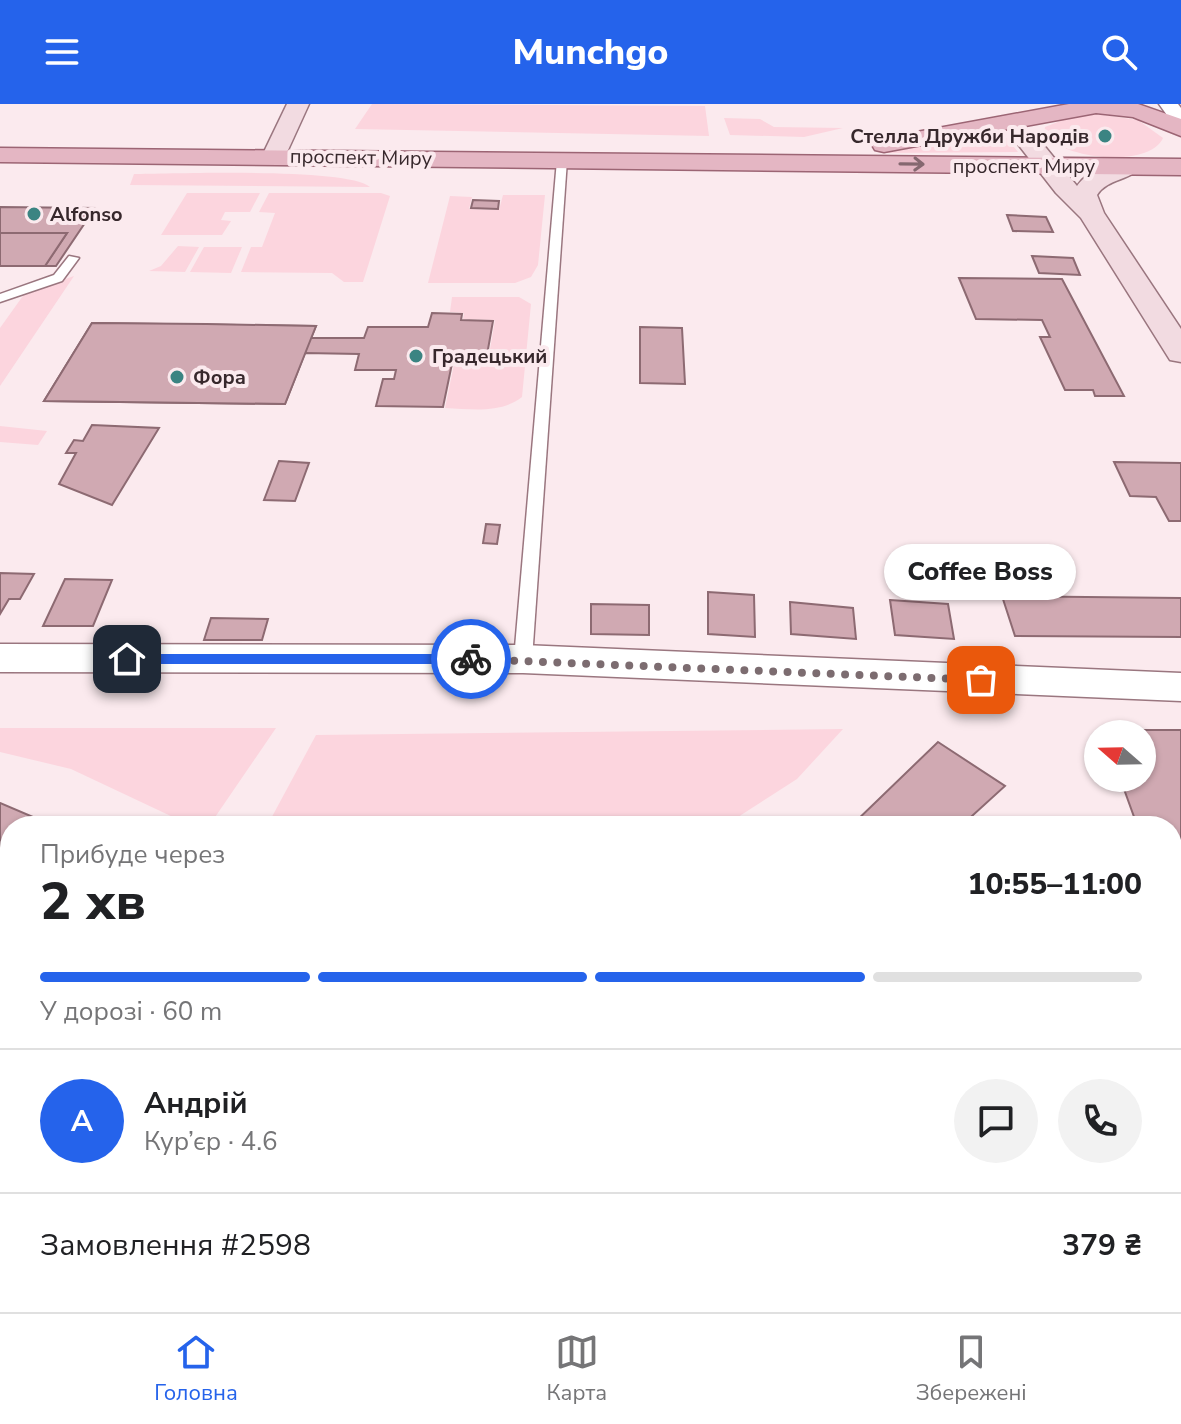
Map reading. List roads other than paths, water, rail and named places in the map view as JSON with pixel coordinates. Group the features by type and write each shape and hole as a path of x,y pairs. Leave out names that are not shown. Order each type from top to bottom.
{"main road":[{"path":"274,156 298,104"},
{"name":"проспект Миру","path":"722,162 829,154 1102,105 1142,111 1181,129"},
{"path":"1043,116 1027,124 1024,134 1029,143 1046,166 1091,213 1181,353"},
{"path":"1029,143 1056,158 1088,166"},
{"name":"проспект Миру","path":"0,155 1181,167"},
{"path":"1091,213 1084,195 1094,180 1107,172 1181,157"}],"street":[{"path":"1168,104 1181,121"},
{"path":"0,658 523,659 1181,687"}],"lane":[{"path":"523,659 557,187 562,160"},
{"path":"0,298 58,278 73,258"}],"place":[{"name":"Стелла Дружби Народiв","path":"1105,136"},
{"name":"Alfonso","path":"34,214"},
{"name":"Градецький","path":"416,356"},
{"name":"Фора","path":"177,377"},
{"name":"Coffee Boss","path":"981,680"}]}
